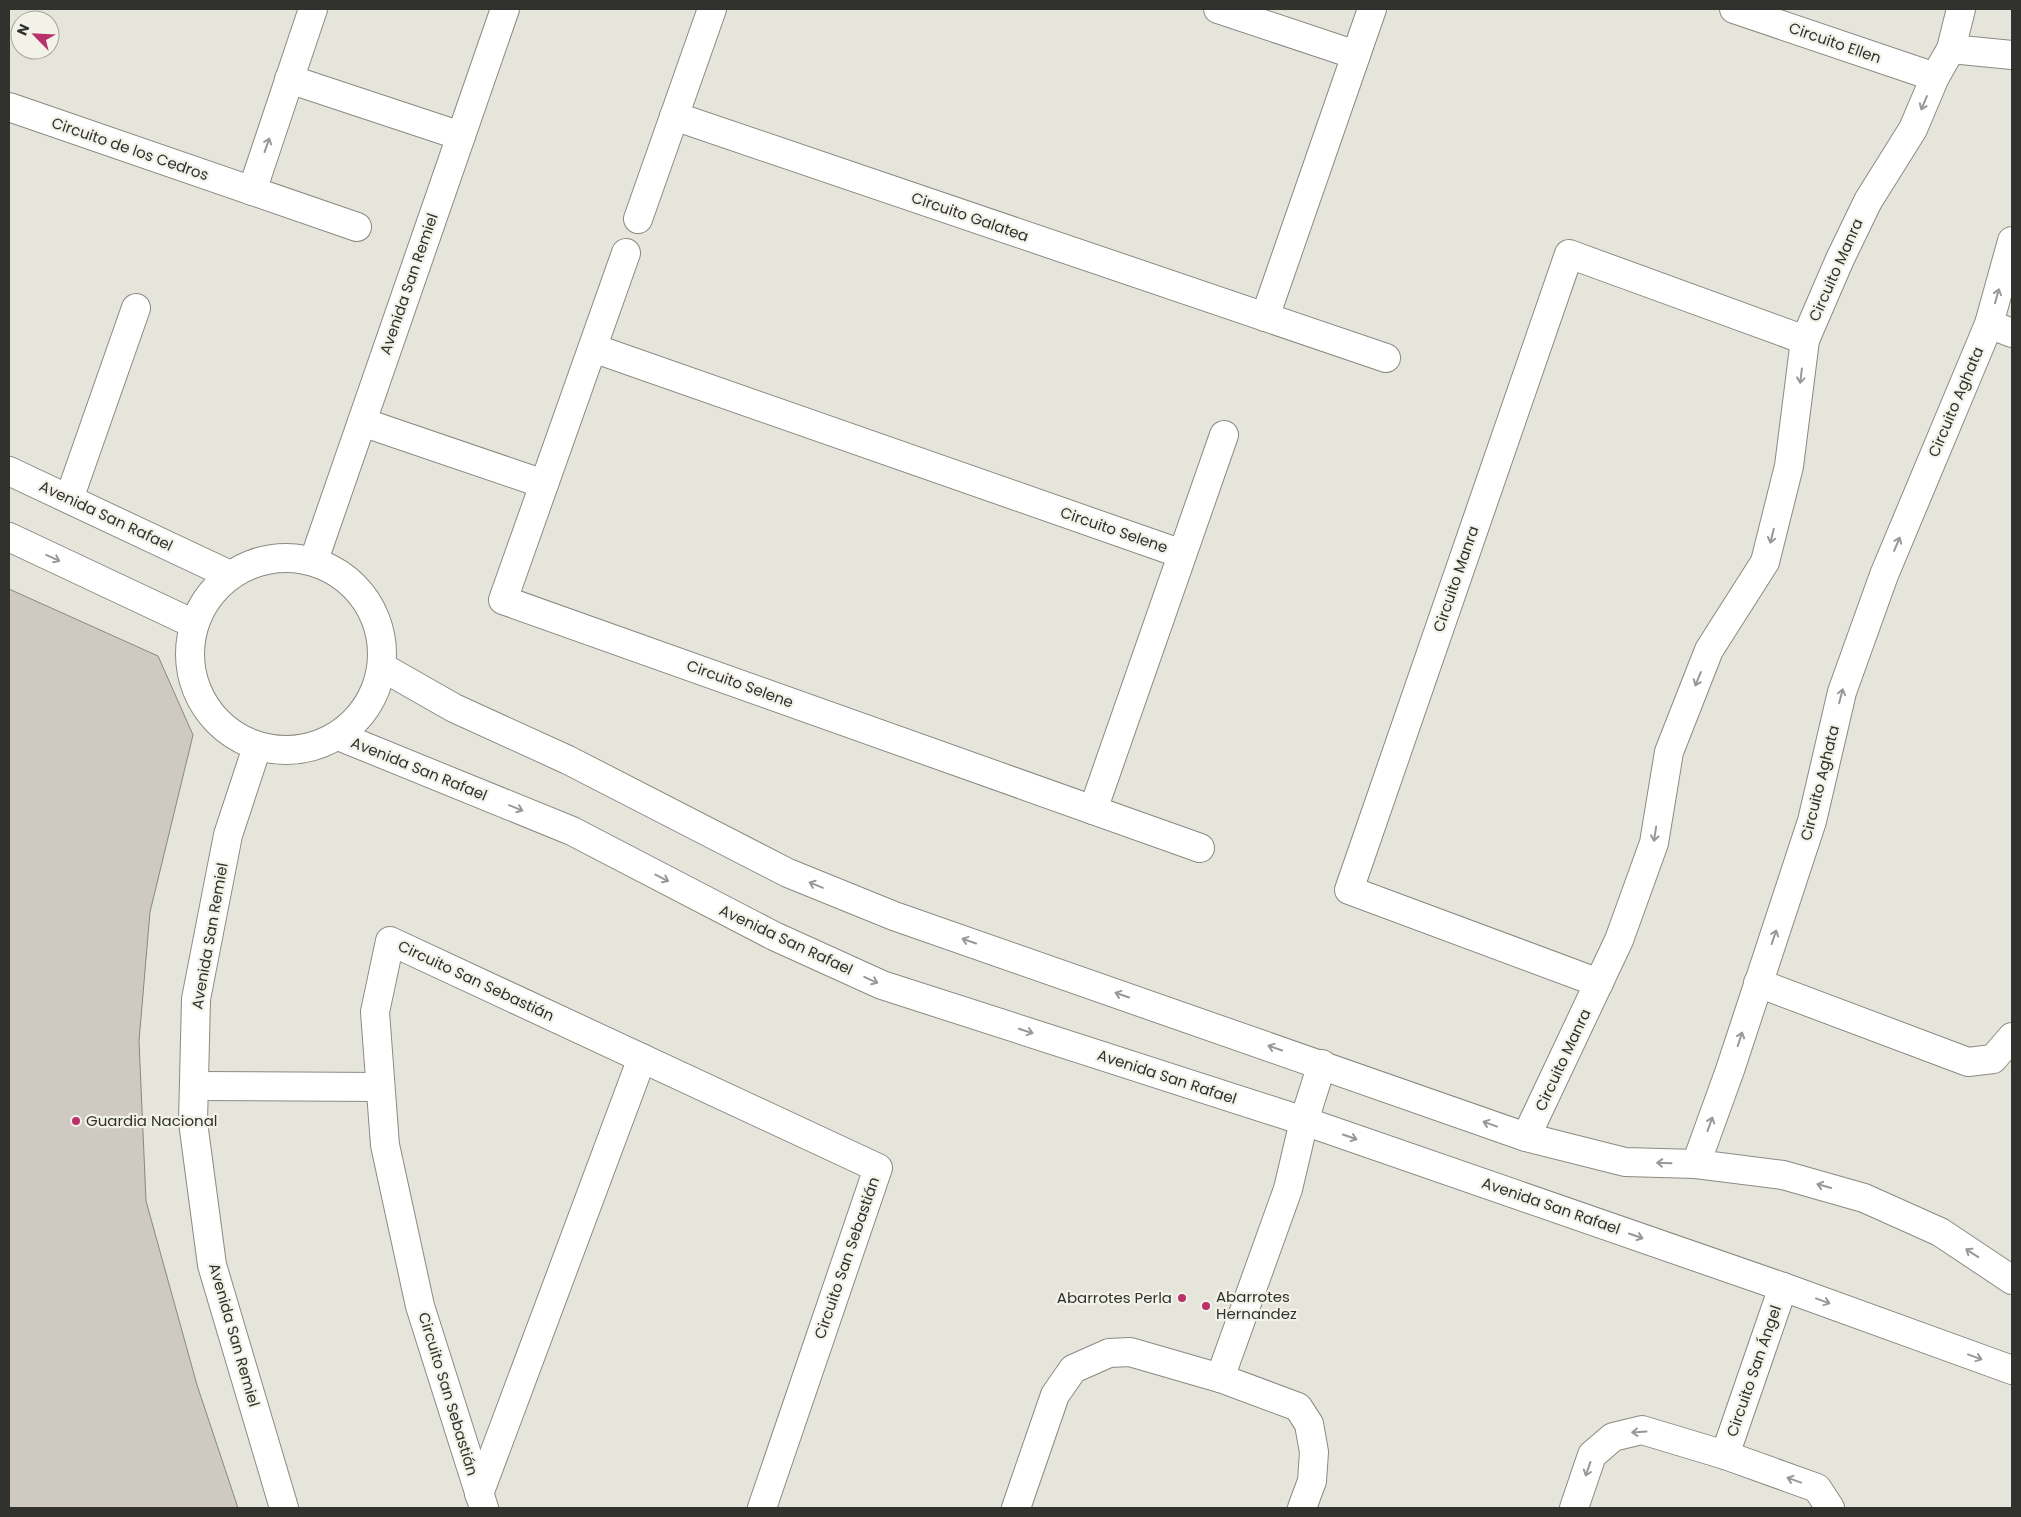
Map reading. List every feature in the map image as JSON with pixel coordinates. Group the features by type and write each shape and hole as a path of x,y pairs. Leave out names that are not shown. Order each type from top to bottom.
{"street":[{"path":"252,191 313,9"},
{"name":"Avenida San Remiel","path":"314,560 505,9"},
{"path":"638,219 712,9"},
{"path":"1218,9 1356,55"},
{"path":"1265,317 1372,9"},
{"name":"Circuito Ellen","path":"1734,9 1935,77"},
{"path":"1935,77 1951,49 1960,9"},
{"path":"1951,49 2012,55"},
{"name":"Circuito Manra","path":"1526,1137 1619,940 1654,843 1669,752 1709,650 1765,562 1789,466 1805,340 1840,259 1868,201 1913,129 1935,77"},
{"path":"289,79 461,136"},
{"name":"Circuito de los Cedros","path":"9,107 357,227"},
{"name":"Circuito Galatea","path":"674,116 1386,358"},
{"name":"Circuito Aghata","path":"1696,1164 1730,1070 1812,821 1842,692 1884,574 2000,328 2012,241"},
{"name":"Circuito Selene","path":"626,253 504,600 1200,848"},
{"name":"Circuito Manra","path":"1599,983 1349,890 1569,254 1805,340"},
{"path":"68,499 136,308"},
{"name":"Circuito Selene","path":"593,348 1182,554"},
{"path":"362,422 544,484"},
{"name":"Circuito Selene","path":"1093,810 1224,435"},
{"name":"Avenida San Rafael","path":"9,471 230,575"},
{"path":"9,537 194,624"},
{"path":"289,557 314,560 346,578 369,602 381,634 382,667 372,699 341,737 323,744 291,751 257,747 230,734 208,713 194,685 189,654 194,624 208,596 230,575 258,561 289,557"},
{"path":"382,667 454,708 568,760 788,873 894,916 1322,1064 1526,1137 1625,1162 1696,1164 1783,1175 1864,1198 1940,1232 2012,1280"},
{"name":"Avenida San Rafael","path":"341,737 572,831 774,936 882,985 1304,1122 1783,1287 2012,1370"},
{"name":"Avenida San Remiel","path":"257,747 228,835 196,999 193,1122 212,1265 284,1508"},
{"name":"Circuito San Sebastián","path":"482,1501 420,1306 385,1145 375,1012 390,941 878,1168 762,1508"},
{"path":"1758,983 1968,1062 1993,1059 2012,1037"},
{"name":"Circuito San Sebastián","path":"482,1501 642,1058"},
{"path":"1220,1378 1288,1189 1304,1122 1322,1064"},
{"path":"194,1086 380,1087"},
{"name":"Circuito San Ángel","path":"1725,1455 1783,1287"},
{"path":"1016,1508 1055,1395 1074,1369 1109,1353 1130,1352 1220,1378 1298,1407 1309,1424 1314,1452 1312,1481 1302,1508"},
{"name":"Circuito San Ángel","path":"1574,1508 1592,1455 1613,1437 1642,1430 1725,1455 1818,1488 1830,1508"}],"building":[{"name":"Guardia Nacional","path":"9,589 158,656 193,735 150,912 139,1041 146,1201 197,1385 238,1508 9,1508"}],"place":[{"name":"Guardia Nacional","path":"76,1121"},
{"name":"Abarrotes Perla","path":"1182,1298"},
{"name":"Abarrotes Hernandez","path":"1206,1306"}]}
